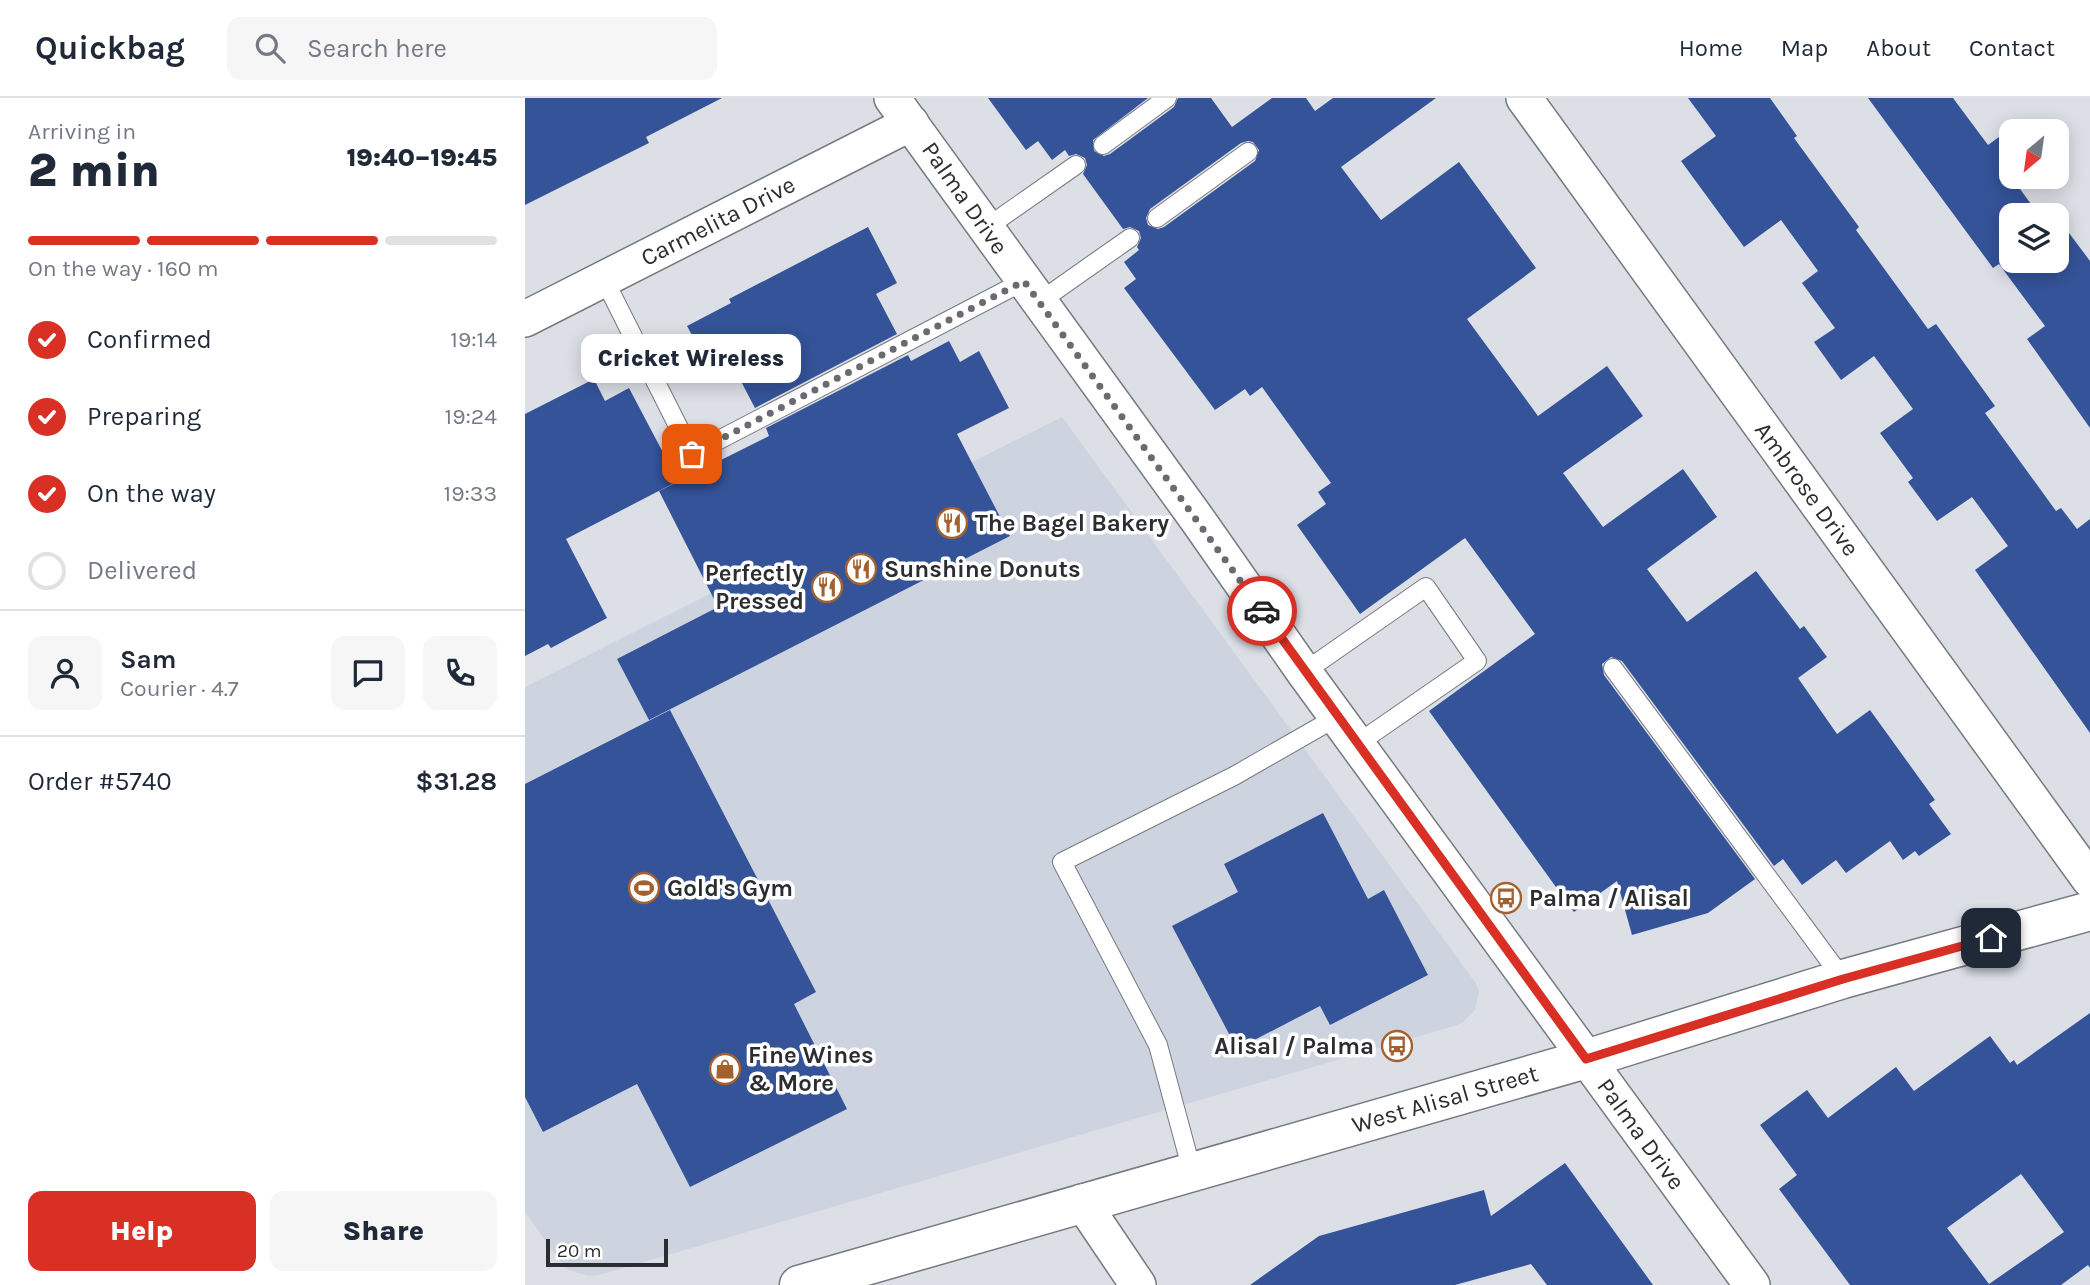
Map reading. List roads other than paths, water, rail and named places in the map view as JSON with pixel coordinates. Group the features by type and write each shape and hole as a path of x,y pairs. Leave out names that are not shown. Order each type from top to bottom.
{"main road":[{"name":"West Alisal Street","path":"799,1285 1586,1059 1843,979 2090,911"}],"street":[{"name":"Ambrose Drive","path":"1524,98 2090,880"},
{"name":"Palma Drive","path":"902,110 1304,672 1752,1285"},
{"name":"Carmelita Drive","path":"525,319 604,279 902,110"},
{"path":"1082,1202 1138,1285"}],"lane":[{"path":"1103,145 1167,98"},
{"path":"1157,218 1248,152"},
{"path":"986,228 1076,165"},
{"path":"604,279 692,454 1031,292 1130,238"},
{"path":"1304,672 1426,587 1477,662 1357,744"},
{"path":"1613,668 1843,979"},
{"path":"1192,1171 1158,1045 1062,862 1234,776 1337,717"}],"place":[{"name":"Cricket Wireless","path":"692,454"},
{"name":"The Bagel Bakery","path":"952,523"},
{"name":"Sunshine Donuts","path":"861,569"},
{"name":"Perfectly Pressed","path":"827,587"},
{"name":"Gold's Gym","path":"644,888"},
{"name":"Palma / Alisal","path":"1506,898"},
{"name":"Alisal / Palma","path":"1397,1046"},
{"name":"Fine Wines & More","path":"725,1069"}]}
